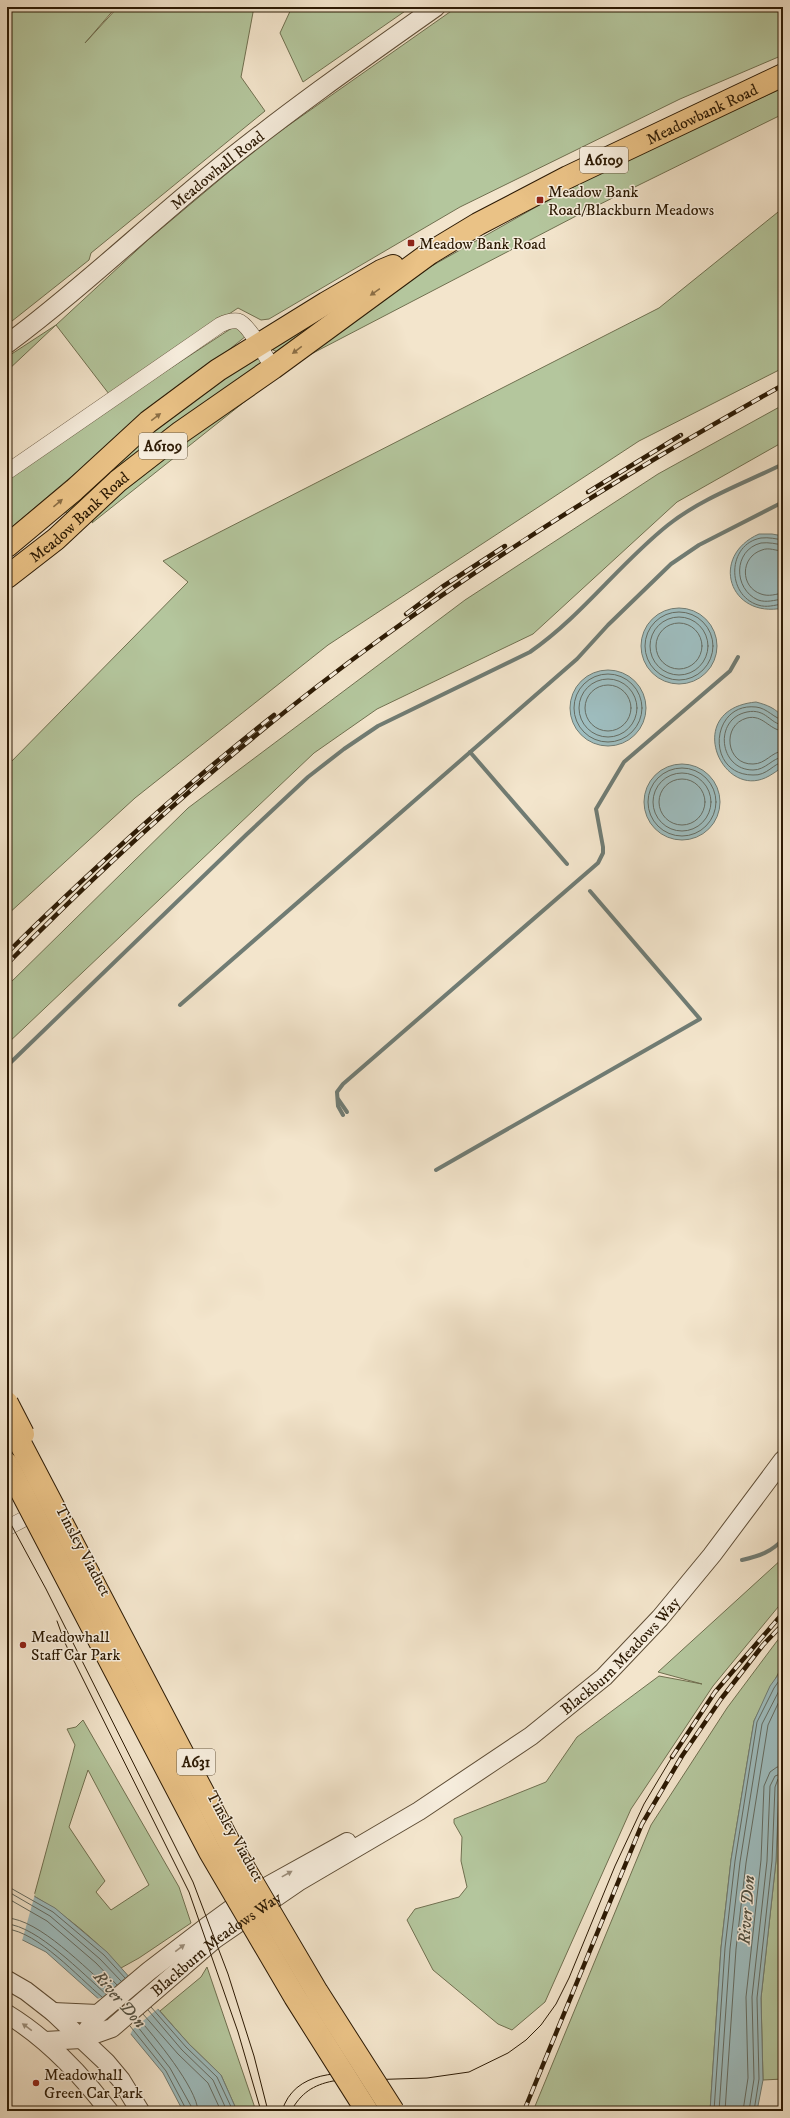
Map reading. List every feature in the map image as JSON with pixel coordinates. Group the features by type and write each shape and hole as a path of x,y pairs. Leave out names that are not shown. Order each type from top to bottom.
{"main road":[{"name":"Meadowbank Road","path":"430,253 478,224 568,177 783,75"},
{"name":"Meadow Bank Road","path":"7,546 39,520 148,422 218,370 381,271 430,253"},
{"name":"Meadow Bank Road","path":"7,577 56,539 118,481 181,432 273,368 430,253"},
{"path":"39,520 56,539"},
{"name":"Tinsley Viaduct","path":"7,1403 240,1844 332,2002 403,2111"},
{"name":"Tinsley Viaduct","path":"7,1418 231,1846 317,1992 393,2111"},
{"name":"Tinsley Viaduct","path":"7,1464 210,1852 296,1997 367,2111"},
{"name":"A631","path":"7,1479 200,1851 358,2111"}],"street":[{"name":"Meadowhall Road","path":"7,344 53,310 196,186 298,105 436,7"},
{"path":"7,472 220,325 230,320 239,321 247,328 273,368"},
{"name":"Blackburn Meadows Way","path":"81,2039 116,2025 215,1939 298,1882 419,1811 531,1736 604,1677 670,1606 712,1555 783,1460"},
{"path":"7,1528 51,1505"},
{"name":"Blackburn Meadows Way","path":"81,2039 102,2011 149,1971 246,1898 366,1831 419,1811"},
{"path":"7,1980 26,1991 53,2012 106,2062 121,2080 140,2111"},
{"path":"53,2012 102,2011"},
{"path":"7,2014 46,2041 92,2088 109,2111"},
{"path":"106,2062 116,2025"},
{"path":"46,2041 81,2039"},
{"path":"81,2039 84,2062 92,2088"}],"green space":[{"path":"7,7 116,7 85,43 118,7 254,7 241,77 265,111 91,253 89,260 7,325"},
{"path":"292,7 411,7 303,82 280,33"},
{"path":"457,7 783,7 783,55 680,99 460,207 269,319 261,320 238,308 109,394 56,325 149,239 262,144"},
{"path":"783,88 783,114 578,215 292,364 92,523 95,515 186,437 414,276 536,207 626,159"},
{"path":"783,208 783,368 639,441 328,645 135,798 7,915 7,766 188,582 163,561 659,308"},
{"path":"332,307 333,313 278,352 273,350 273,345"},
{"path":"56,325 7,371 7,357"},
{"path":"235,326 246,336 66,481 7,531 7,475"},
{"path":"252,356 260,358 261,364 69,515 62,509 139,442"},
{"path":"783,405 783,442 677,502 533,634 377,709 314,753 7,1044 7,986 188,808 465,600 658,474"},
{"path":"783,1558 783,1601 713,1686 631,1809 545,2002 512,2030 498,2024 433,1970 407,1920 415,1909 459,1897 467,1887 461,1861 462,1837 454,1823 454,1819 546,1782 577,1737 659,1676 702,1684 658,1672"},
{"path":"783,1633 783,1664 754,1721 731,1860 721,1948 710,2111 533,2111 651,1825 727,1708"},
{"path":"83,1720 179,1887 191,1923 139,1958 121,1968 80,1929 58,1911 34,1896 75,1745 67,1729 76,1727","holes":["88,1770 149,1885 111,1910 96,1892 105,1881 69,1827"]},
{"path":"783,1778 783,2079 763,2080 761,1998 776,1861 779,1787"},
{"path":"207,1967 256,2111 237,2111 221,2075 189,2044 160,2011 201,1977"}],"water":[{"path":"759,534 783,536 783,608 764,609 749,604 738,595 732,583 730,570 734,556 743,544"},
{"path":"672,608 686,608 700,614 711,625 717,639 717,653 714,661 706,673 700,678 686,684 672,684 658,678 647,667 641,653 641,639 647,625 658,614"},
{"path":"601,670 615,670 629,676 640,687 646,701 646,715 643,723 635,735 629,740 615,746 601,746 587,740 576,729 570,715 570,701 576,687 587,676"},
{"path":"756,702 771,707 783,718 784,760 781,768 777,771 769,776 752,781 737,777 724,766 717,752 715,736 720,720 733,708"},
{"path":"675,764 689,764 703,770 714,781 720,795 720,809 717,817 709,829 703,834 689,840 675,840 661,834 650,823 644,809 644,795 650,781 661,770"},
{"name":"River Don","path":"783,1668 783,1778 779,1787 776,1861 761,1998 763,2080 757,2111 710,2111 721,1948 731,1860 754,1721 770,1686"},
{"name":"River Don","path":"7,1881 55,1908 107,1952 189,2044 221,2075 237,2111 183,2111 163,2073 111,2010 46,1952 7,1932"}],"pier":[{"path":"10,1880 35,1894 22,1941 7,1935 7,1890"},
{"path":"131,1976 160,2007 133,2029 130,2035 109,2011 96,1999 105,1997"}],"waterway":[{"path":"7,1066 246,835 308,777 344,749 378,726 530,652 567,622 650,540 681,515 709,499 783,464"},
{"path":"180,1005 577,659 608,625 671,564 699,545 783,502"},
{"path":"343,1115 338,1106 337,1092 343,1084 598,863 603,853 603,847 596,809 624,762 730,671 738,657"},
{"path":"470,752 567,864"},
{"path":"436,1170 700,1019 590,891"},
{"path":"338,1099 347,1112"},
{"path":"742,1560 765,1553 783,1539"}],"tram line":[{"path":"7,1517 46,1589 193,1882 228,1974 254,2056 268,2111"},
{"path":"57,1621 65,1643 189,1892 238,2032 261,2111"},
{"path":"291,2111 303,2095 319,2085 333,2081 427,2078 469,2072 508,2053 526,2040 541,2025 556,2004 569,1978 615,1866 644,1804 672,1757"},
{"path":"282,2111 288,2098 297,2088 308,2081 321,2076 349,2073 376,2075"}],"railway":[{"path":"7,964 95,878 186,794 281,715 379,640 477,571 577,506 731,414 783,385"},
{"path":"588,492 681,435"},
{"path":"406,614 442,587 505,546"},
{"path":"7,953 137,830 274,715"},
{"path":"672,1757 715,1692 783,1613"},
{"path":"524,2111 642,1824 682,1756 721,1699 763,1645 783,1624"}],"place":[{"name":"Meadow Bank Road/Blackburn Meadows","path":"540,200"},
{"name":"Meadow Bank Road","path":"411,243"},
{"name":"Meadowhall Staff Car Park","path":"23,1645"},
{"name":"Meadowhall Green Car Park","path":"36,2083"}]}
